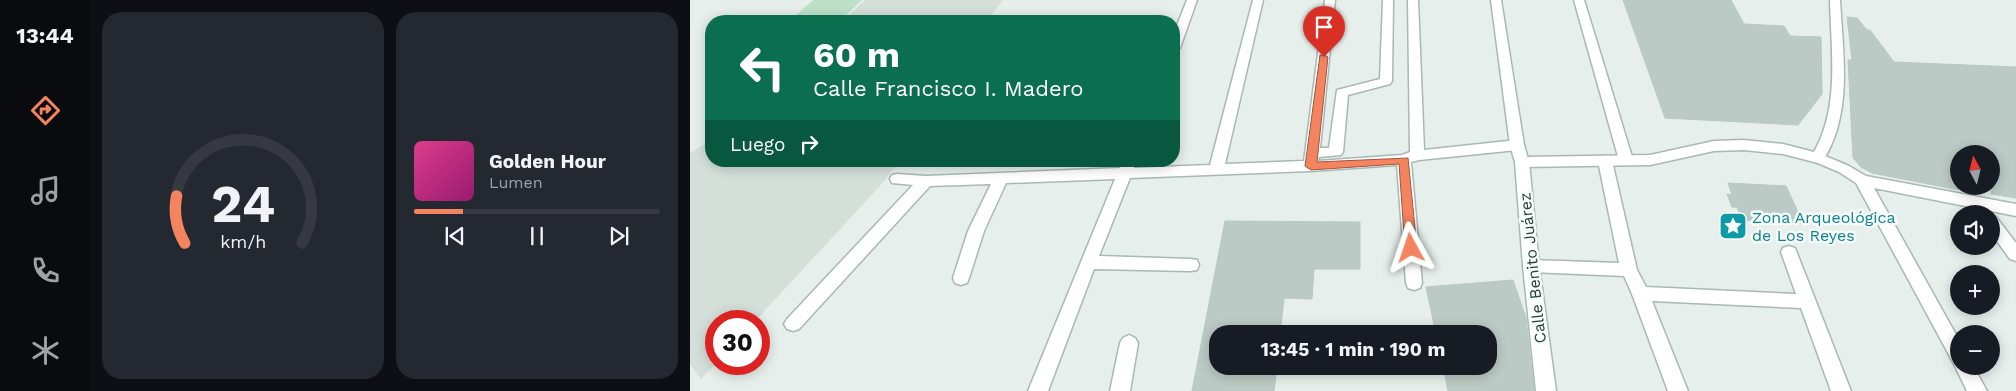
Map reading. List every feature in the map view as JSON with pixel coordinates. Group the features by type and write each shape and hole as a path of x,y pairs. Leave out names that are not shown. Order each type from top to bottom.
{"street":[{"path":"1180,32 1192,0"},
{"path":"1216,170 1258,0"},
{"path":"1312,160 1330,0"},
{"path":"1312,160 1336,152 1342,93 1386,82 1388,0"},
{"path":"1413,0 1411,157 1414,283"},
{"name":"Calle Benito Juárez","path":"1496,0 1517,145 1522,162 1531,266 1546,391"},
{"path":"1579,0 1626,160"},
{"path":"1818,158 1830,136 1839,90 1835,0"},
{"path":"897,179 926,181 1128,167 1216,170 1312,160 1411,157 1517,145"},
{"path":"1522,162 1650,160 1714,146 1744,145 1783,149 1818,158 1844,169 1862,180 1966,205"},
{"path":"1605,161 1629,270 1641,294 1678,391"},
{"path":"1038,391 1088,262 1128,167"},
{"path":"961,278 976,231 1001,177"},
{"path":"1862,180 1950,341"},
{"path":"793,324 926,181"},
{"path":"2000,210 2016,210"},
{"path":"2000,233 2016,255"},
{"path":"1789,252 1841,391"},
{"path":"1088,262 1191,264"},
{"path":"1531,266 1629,270"},
{"path":"1641,294 1806,301"},
{"path":"1120,391 1129,343"},
{"path":"1968,375 1977,391"}],"shaded area":[{"path":"865,0 1003,0 992,15 849,15"},
{"path":"705,144 705,167 895,167 765,310 705,310 705,375 701,379 690,364 690,153"}],"green space":[{"path":"813,0 862,0 846,15 796,15"}],"building":[{"path":"1623,0 1731,0 1744,24 1784,26 1790,36 1821,37 1822,94 1798,125 1665,118"},
{"path":"1847,17 1857,18 1867,30 1870,30 1894,62 2016,67 2016,198 1997,195 2000,195 2000,145 1950,145 1950,188 1872,173 1861,167 1853,158 1848,60 1852,60"},
{"path":"1728,183 1786,186 1803,223 1742,220 1737,207 1732,207 1727,194 1732,195"},
{"path":"1225,221 1360,222 1360,269 1314,269 1312,299 1284,298 1281,325 1209,325 1209,375 1276,375 1274,391 1192,391"},
{"path":"1513,280 1526,318 1534,391 1448,391 1445,375 1497,375 1497,325 1434,325 1426,287"}],"place":[{"name":"Zona Arqueológica de Los Reyes","path":"1733,226"}],"route":[{"path":"1324,57 1311,166 1404,160 1411,248"}]}
